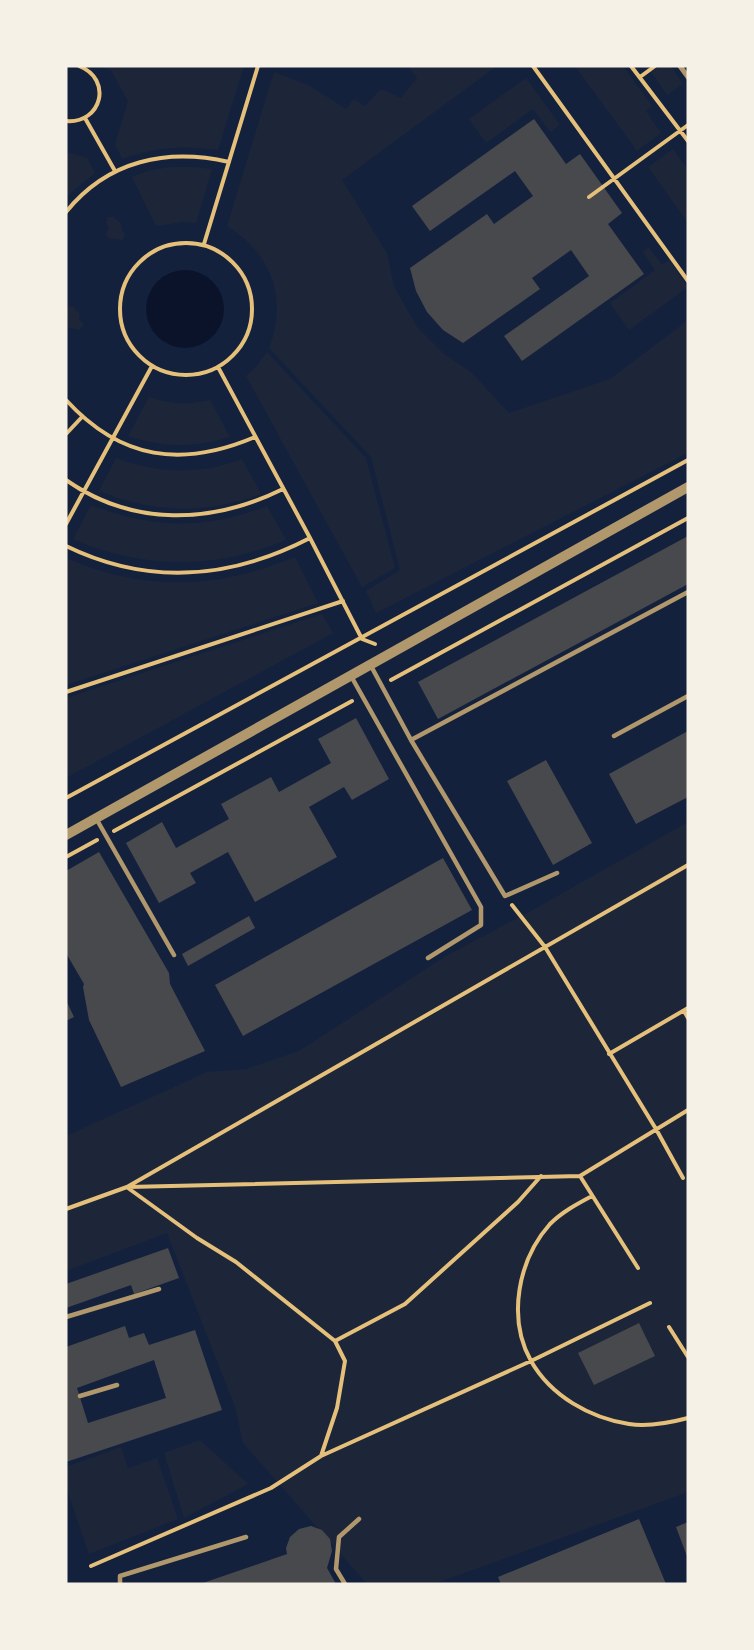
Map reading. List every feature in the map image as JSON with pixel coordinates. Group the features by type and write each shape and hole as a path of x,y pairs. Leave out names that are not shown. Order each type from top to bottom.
{"street":[{"path":"680,66 688,77"},
{"path":"66,835 688,488"}],"lane":[{"path":"411,740 688,592"},
{"path":"371,666 411,740 505,896 556,873"},
{"path":"351,676 481,907 481,925 428,958"},
{"path":"614,736 688,696"},
{"path":"96,818 174,955"},
{"path":"66,1317 159,1289"},
{"path":"80,1396 117,1385"},
{"path":"345,1584 336,1569 339,1537 359,1519"},
{"path":"120,1584 120,1576 246,1537"}],"path":[{"path":"66,121 79,121 85,118 96,108 100,93 96,79 79,66"},
{"path":"204,244 258,66"},
{"path":"533,66 688,281"},
{"path":"631,66 688,141"},
{"path":"640,77 655,66"},
{"path":"85,118 115,171"},
{"path":"589,197 688,125"},
{"path":"66,212 93,185 115,171 136,163 171,156 206,157 229,162"},
{"path":"183,242 204,244 222,252 237,265 247,282 252,301 252,321 245,340 234,356 218,368 196,375 173,374 152,366 135,352 124,334 119,314 121,292 130,273 144,257 162,246 183,242"},
{"path":"66,524 152,366"},
{"path":"218,368 344,601 362,639 375,644"},
{"path":"66,400 82,417 112,439 140,450 169,455 208,453 255,437"},
{"path":"66,434 82,417"},
{"path":"66,798 688,460"},
{"path":"66,480 84,491 132,510 184,516 235,509 260,501 283,489"},
{"path":"66,546 105,562 131,569 184,573 237,567 287,550 310,538"},
{"path":"66,692 344,601"},
{"path":"66,1209 127,1187 688,865"},
{"path":"505,896 545,947 656,1129 683,1178"},
{"path":"609,1054 686,1009 688,1018"},
{"path":"127,1187 542,1175 580,1176 688,1110"},
{"path":"334,1341 405,1304 518,1202 542,1175"},
{"path":"580,1176 638,1269"},
{"path":"127,1187 197,1238 236,1262 334,1341 345,1361 337,1408 321,1456"},
{"path":"592,1196 570,1207 551,1223 536,1243 525,1265 519,1289 518,1314 522,1338 531,1361 550,1385 574,1404 601,1418 631,1425 661,1424 688,1418"},
{"path":"91,1566 271,1488 321,1456 531,1361 650,1303"},
{"path":"669,1326 688,1357"}],"shaded area":[{"path":"99,66 244,66 218,150 170,148 122,159 115,144 128,101 111,70"},
{"path":"410,66 497,66 342,180 387,253 394,286 417,327 444,354 471,372 509,413 610,379 688,320 688,453 376,613 366,591 400,570 371,457 269,348 277,312 272,279 255,250 243,237 227,226 274,72 310,86 346,109 354,99 365,106 381,89 401,98 417,78 409,68"},
{"path":"575,66 623,66 652,106 646,111 661,133 637,151"},
{"path":"660,66 671,66 683,84 667,95 651,72"},
{"path":"526,78 560,125 550,132 533,109 486,143 469,119"},
{"path":"673,149 688,170 688,223 648,167"},
{"path":"66,152 87,158 95,173 66,197"},
{"path":"171,167 212,169 196,223 184,222 156,226 132,177 151,170"},
{"path":"108,217 114,217 121,224 125,234 123,240 108,238 106,234 109,228 106,223"},
{"path":"649,247 662,265 669,260 688,287 629,330 610,303 655,270 643,252"},
{"path":"185,270 200,273 212,282 221,294 224,309 221,324 212,336 200,345 185,348 170,345 158,336 149,324 146,309 149,294 158,282 170,273"},
{"path":"72,306 80,314 79,320 83,323 79,330 66,327 66,307"},
{"path":"267,352 366,458 395,568 362,587 246,376"},
{"path":"149,397 179,403 210,400 230,437 191,445 179,445 155,443 128,436"},
{"path":"116,458 163,470 210,468 242,459 261,494 240,501 200,508 180,509 139,504 99,491"},
{"path":"91,505 136,519 179,524 222,519 267,506 286,540 260,550 206,561 153,561 99,549 73,539"},
{"path":"295,557 318,603 66,685 66,558 124,577 180,582 237,575 266,568"},
{"path":"322,614 333,633 66,778 66,698"},
{"path":"688,822 688,1492 434,1584 367,1584 243,1443 235,1407 167,1233 66,1271 66,1136 207,1072 246,1069 299,1051 446,956 531,911"},
{"path":"200,1440 248,1484 184,1518 164,1453"},
{"path":"121,1447 128,1468 157,1458 178,1519 89,1554 66,1487 66,1467"}],"building":[{"path":"534,119 566,164 580,154 622,213 608,224 644,274 522,361 504,336 589,276 571,250 532,278 540,289 463,343 443,330 427,312 416,291 410,268 487,214 494,224 533,196 515,171 430,231 412,206"},
{"path":"688,536 688,584 438,719 418,682"},
{"path":"356,718 389,779 352,800 344,787 309,807 337,857 255,902 228,852 190,873 196,883 159,903 126,843 162,822 176,848 229,819 221,804 271,777 279,792 331,763 318,739"},
{"path":"688,731 688,797 636,824 609,774"},
{"path":"546,760 592,843 553,865 507,781"},
{"path":"99,852 169,973 170,984 205,1051 121,1087 89,1020 84,984 66,953 66,871"},
{"path":"443,858 472,910 243,1036 215,985"},
{"path":"249,916 255,928 188,966 182,954"},
{"path":"66,1000 74,1017 66,1021"},
{"path":"168,1248 179,1278 134,1294 131,1285 66,1308 66,1284"},
{"path":"639,1323 655,1356 594,1385 578,1353"},
{"path":"125,1326 129,1338 144,1333 149,1345 195,1330 222,1410 66,1462 66,1347","holes":["154,1360 166,1398 88,1423 77,1388"]},
{"path":"639,1519 666,1584 501,1584 498,1577"},
{"path":"688,1522 688,1559 676,1527"},
{"path":"311,1526 322,1530 330,1539 332,1551 327,1568 336,1584 200,1584 287,1554 286,1548 290,1537 299,1529"}]}
